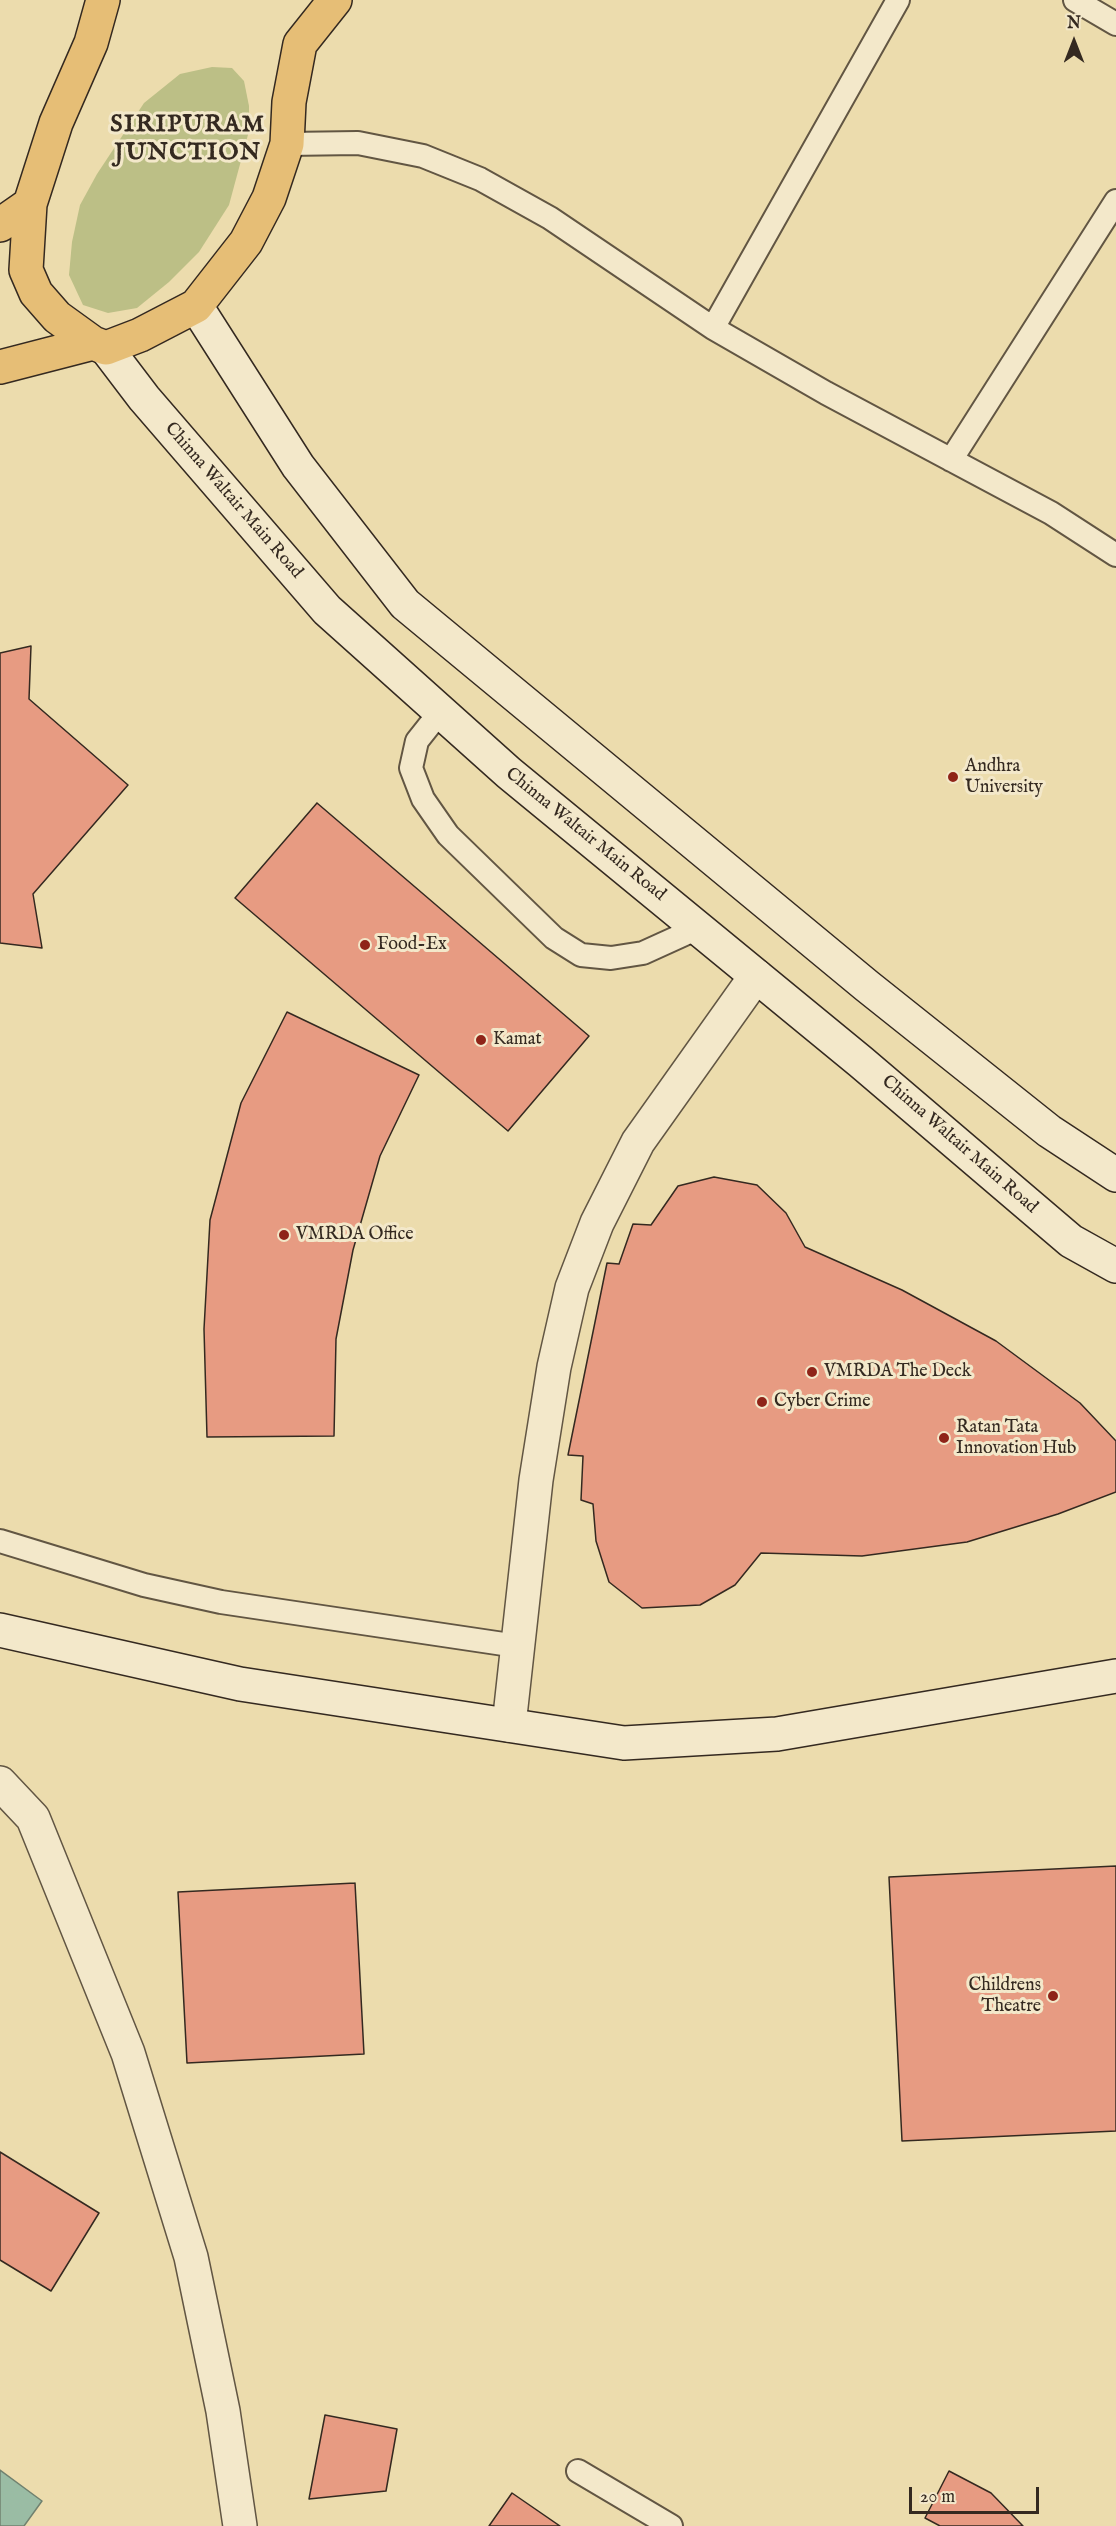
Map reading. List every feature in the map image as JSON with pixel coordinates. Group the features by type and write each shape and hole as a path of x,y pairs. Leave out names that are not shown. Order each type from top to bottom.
{"main road":[{"path":"99,345 57,317 36,293 26,270 30,204 56,123 91,43 103,0"},
{"path":"0,367 140,335 196,306 246,242 269,198 287,144 289,102 300,44 335,0"},
{"path":"0,225 30,204"}],"street":[{"path":"196,306 298,466 405,604 867,986 1049,1131 1116,1175"},
{"name":"Chinna Waltair Main Road","path":"99,345 327,610 509,773 756,976 1071,1241 1116,1266"},
{"path":"509,1725 536,1480 554,1367 572,1288 597,1223 638,1142 756,976"},
{"path":"0,1630 240,1684 624,1743 777,1734 1116,1677"},
{"path":"0,1783 33,1818 131,2064 191,2257 223,2411 240,2526"}],"lane":[{"path":"713,328 898,0"},
{"path":"1075,0 1116,24"},
{"path":"287,144 358,143 423,156 480,179 550,218 713,328 1051,513 1116,555"},
{"path":"951,460 1116,201"},
{"path":"440,712 417,741 411,768 423,799 448,835 554,938 581,956 611,958 643,953 698,928"},
{"path":"0,1541 144,1585 221,1602 517,1646"},
{"path":"578,2470 671,2526"}],"shaded area":[{"path":"212,67 232,68 244,81 249,106 249,131 229,205 199,252 169,282 137,308 108,313 83,305 69,275 72,242 80,205 97,174 144,103 180,74"},
{"path":"0,2470 42,2501 24,2526 0,2526"}],"building":[{"path":"31,646 29,699 128,785 33,894 42,948 0,943 0,653"},
{"path":"317,803 589,1036 508,1131 235,898"},
{"name":"VMRDA Office","path":"287,1012 419,1075 380,1156 353,1250 336,1339 334,1436 207,1437 204,1329 210,1220 241,1103"},
{"name":"VMRDA The Deck","path":"714,1177 757,1185 786,1213 805,1247 902,1290 996,1341 1080,1403 1116,1441 1116,1492 1058,1514 967,1542 862,1556 761,1553 735,1585 700,1605 642,1608 609,1582 596,1541 593,1504 581,1500 583,1456 568,1455 607,1263 619,1264 633,1224 651,1225 678,1186"},
{"path":"1116,1866 1116,2131 902,2141 889,1877"},
{"path":"355,1883 364,2054 187,2063 178,1892"},
{"path":"0,2152 99,2213 51,2291 0,2260"},
{"path":"325,2415 397,2429 386,2491 309,2499"},
{"path":"949,2471 991,2493 1023,2526 940,2526 925,2518"},
{"path":"512,2493 560,2526 489,2526"}],"place":[{"name":"Andhra University","path":"953,777"},
{"name":"Food-Ex","path":"365,945"},
{"name":"Kamat","path":"481,1040"},
{"name":"VMRDA Office","path":"284,1235"},
{"name":"VMRDA The Deck","path":"812,1372"},
{"name":"Cyber Crime","path":"762,1402"},
{"name":"Ratan Tata Innovation Hub","path":"944,1438"},
{"name":"Childrens Theatre","path":"1053,1996"}],"district":[{"name":"SIRIPURAM JUNCTION","path":"188,140"}]}
